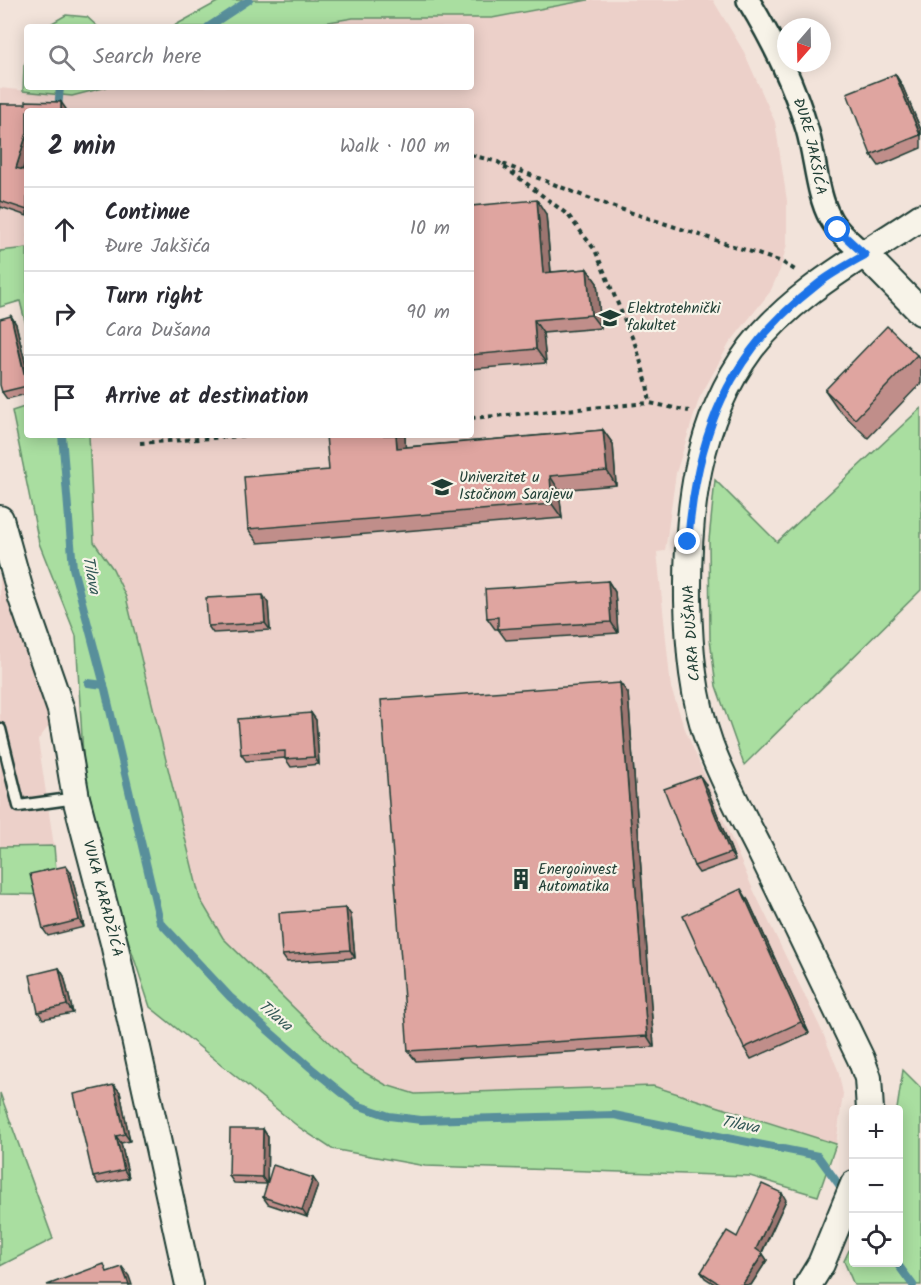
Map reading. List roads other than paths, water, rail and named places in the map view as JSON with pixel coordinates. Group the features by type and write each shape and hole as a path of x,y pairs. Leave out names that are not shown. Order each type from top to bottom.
{"street":[{"name":"ĐURE JAKŠIĆA","path":"748,0 765,28 791,81 807,130 830,218 838,230 865,255"},
{"name":"CARA DUŠANA","path":"870,1105 868,1078 861,1059 710,744 693,678 689,634 688,542 691,500 700,458 713,416 736,369 752,347 778,319 819,284 921,217"},
{"path":"865,255 921,312"},
{"name":"VUKA KARADŽIĆA","path":"0,519 22,598 61,710 76,798 114,943 189,1285"},
{"path":"808,1285 821,1264 849,1197"}],"lane":[{"path":"0,729 19,806 76,798"}],"waterway":[{"name":"Tilava","path":"213,24 249,0"},
{"name":"Tilava","path":"58,108 60,90"},
{"name":"Tilava","path":"62,438 73,568 104,685 160,922 230,997 357,1105 389,1116 421,1120 614,1115 818,1156 845,1193"},
{"path":"88,683 104,685"},
{"name":"Tilava","path":"900,1267 913,1285"}],"place":[{"name":"Elektrotehnički fakultet","path":"610,318"},
{"name":"Univerzitet u Istočnom Sarajevu","path":"442,487"},
{"name":"Energoinvest Automatika","path":"521,879"}]}
